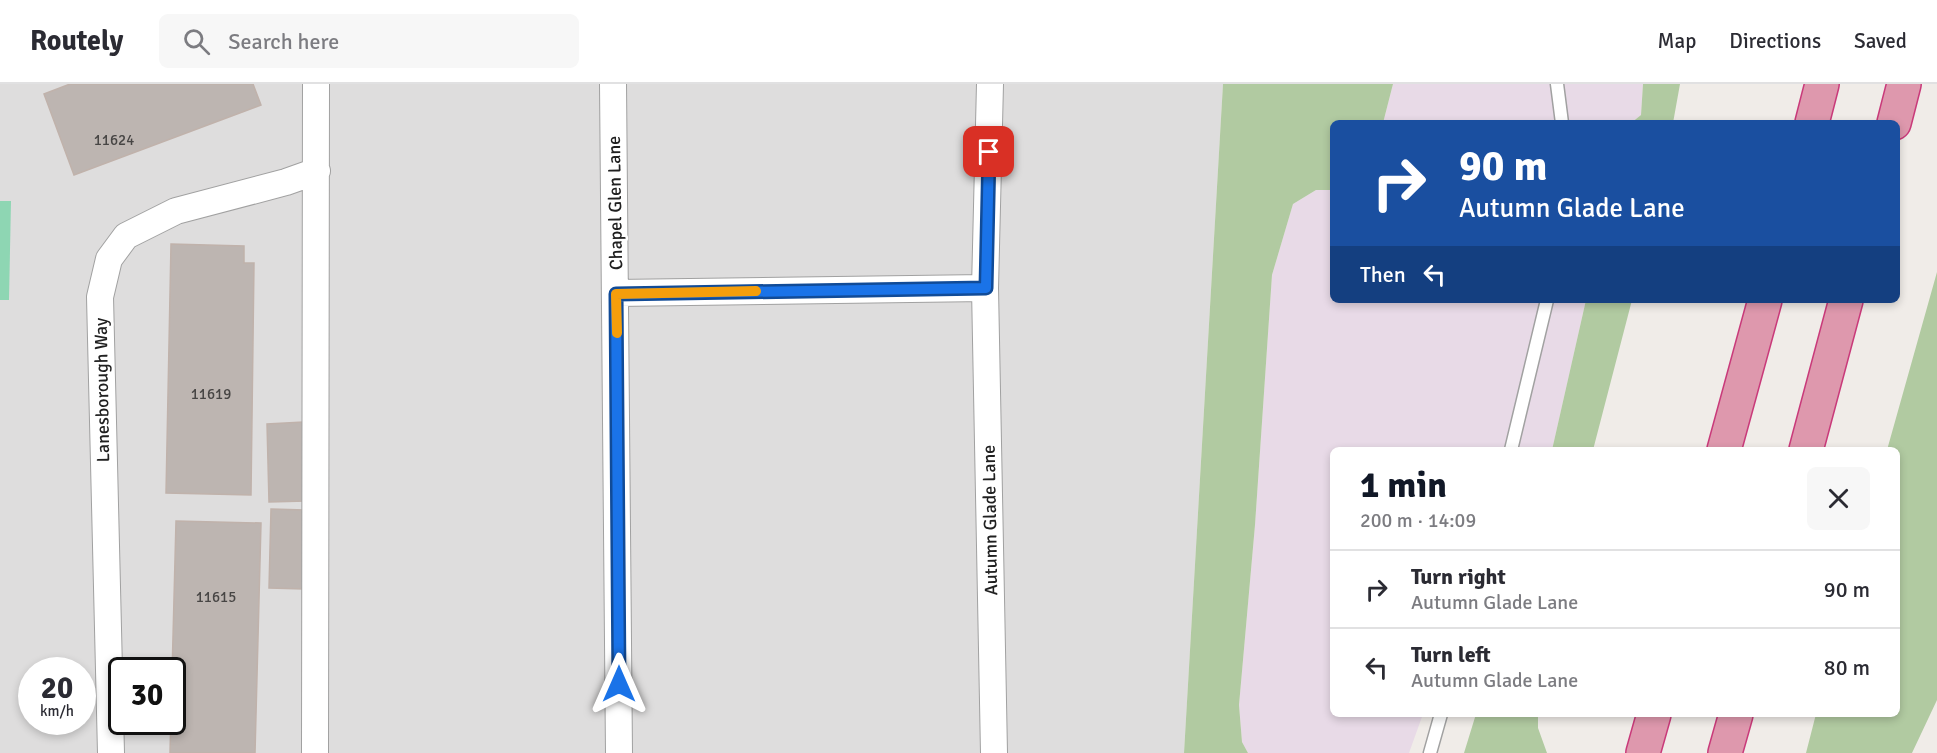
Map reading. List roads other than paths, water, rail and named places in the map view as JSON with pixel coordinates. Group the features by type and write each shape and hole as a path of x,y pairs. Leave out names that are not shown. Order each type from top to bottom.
{"highway":[{"path":"1813,120 1822,84"},
{"path":"1895,120 1904,84"},
{"path":"1725,447 1764,303"},
{"path":"1807,447 1845,303"},
{"path":"1643,753 1653,717"},
{"path":"1725,753 1735,717"}],"street":[{"path":"315,753 316,84"},
{"name":"Chapel Glen Lane","path":"613,84 619,753"},
{"name":"Autumn Glade Lane","path":"990,84 986,288 994,753"},
{"name":"Lanesborough Way","path":"111,753 100,297 108,259 126,236 176,211 286,182 316,171"},
{"path":"616,294 986,288"}],"lane":[{"path":"1557,84 1562,120"},
{"path":"1512,447 1546,303"},
{"path":"1430,753 1440,717"}]}
